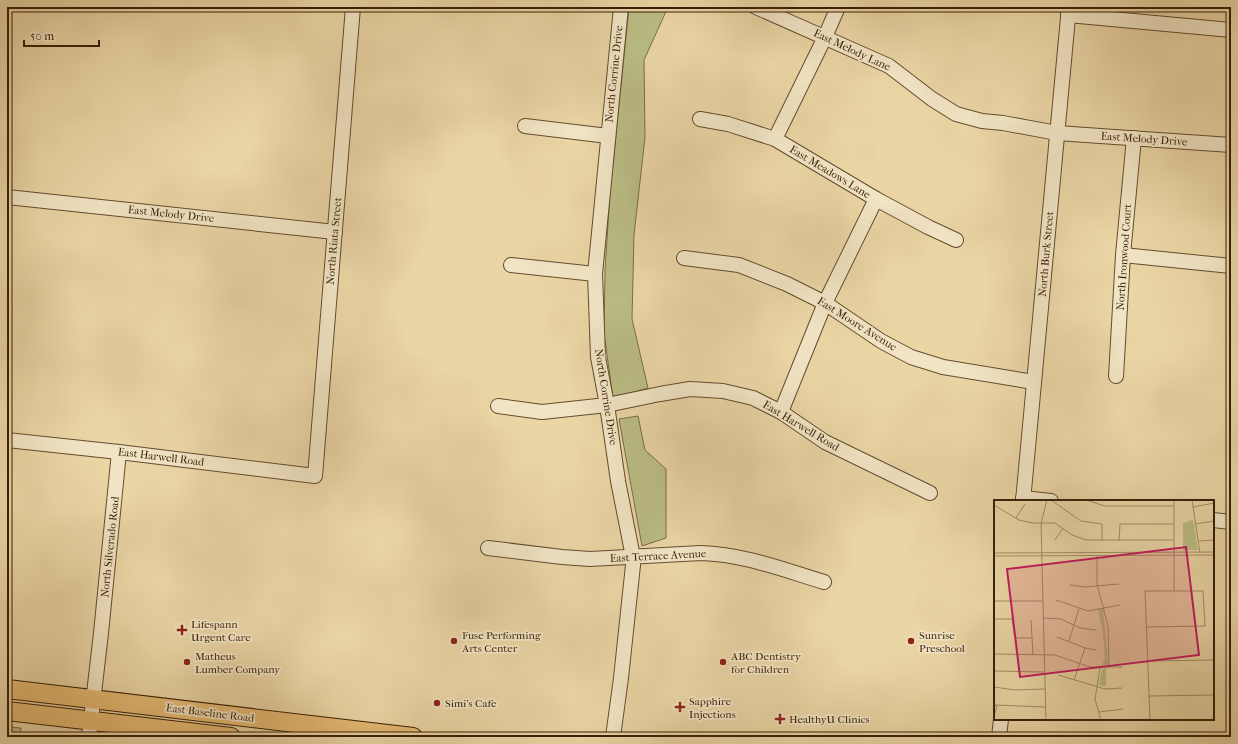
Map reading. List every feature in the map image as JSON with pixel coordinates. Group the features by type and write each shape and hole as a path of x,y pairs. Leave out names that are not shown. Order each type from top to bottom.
{"main road":[{"name":"East Baseline Road","path":"7,689 92,717 231,737"},
{"name":"East Baseline Road","path":"7,711 413,737"}],"street":[{"name":"North Riata Street","path":"315,476 354,7"},
{"name":"North Corrine Drive","path":"613,737 633,577 633,557 618,481 608,405 598,357 595,274 621,7"},
{"name":"East Melody Lane","path":"756,7 889,66 932,99 956,114 982,121 1057,133"},
{"path":"775,139 838,7"},
{"path":"1068,11 1231,30"},
{"name":"North Burk Street","path":"1023,499 1068,11"},
{"name":"East Meadows Lane","path":"700,119 728,124 775,139 876,200 956,240"},
{"path":"525,126 608,136"},
{"name":"East Melody Drive","path":"1057,133 1231,145"},
{"name":"North Ironwood Court","path":"1116,376 1123,255 1134,138"},
{"name":"East Melody Drive","path":"7,196 335,232"},
{"path":"781,412 825,303 876,200"},
{"path":"1123,255 1231,266"},
{"name":"East Moore Avenue","path":"684,258 739,264 787,284 825,303 881,341 910,357 943,367 1034,382"},
{"path":"511,265 595,274"},
{"name":"East Harwell Road","path":"498,406 542,412 608,405 690,389 723,391 753,398 781,412 825,442 930,493"},
{"name":"East Harwell Road","path":"7,440 315,476"},
{"name":"North Silverado Road","path":"92,717 119,452"},
{"path":"1023,499 1038,500"},
{"path":"1214,520 1231,522"},
{"name":"East Terrace Avenue","path":"488,548 569,558 590,559 719,553 738,557 824,582"},
{"path":"999,737 1001,720"}],"green space":[{"path":"629,7 668,7 644,60 645,137 634,235 632,319 648,388 613,398 604,333 605,270 610,193"},
{"path":"638,416 645,450 666,469 666,538 642,546 619,419"},
{"path":"7,727 21,728 20,737 7,737"}],"place":[{"name":"Lifespann Urgent Care","path":"182,630"},
{"name":"Fuse Performing Arts Center","path":"454,641"},
{"name":"Sunrise Preschool","path":"911,641"},
{"name":"Matheus Lumber Company","path":"187,662"},
{"name":"ABC Dentistry for Children","path":"723,662"},
{"name":"Simi's Cafe","path":"437,703"},
{"name":"Sapphire Injections","path":"680,707"},
{"name":"HealthyU Clinics","path":"780,719"}]}
